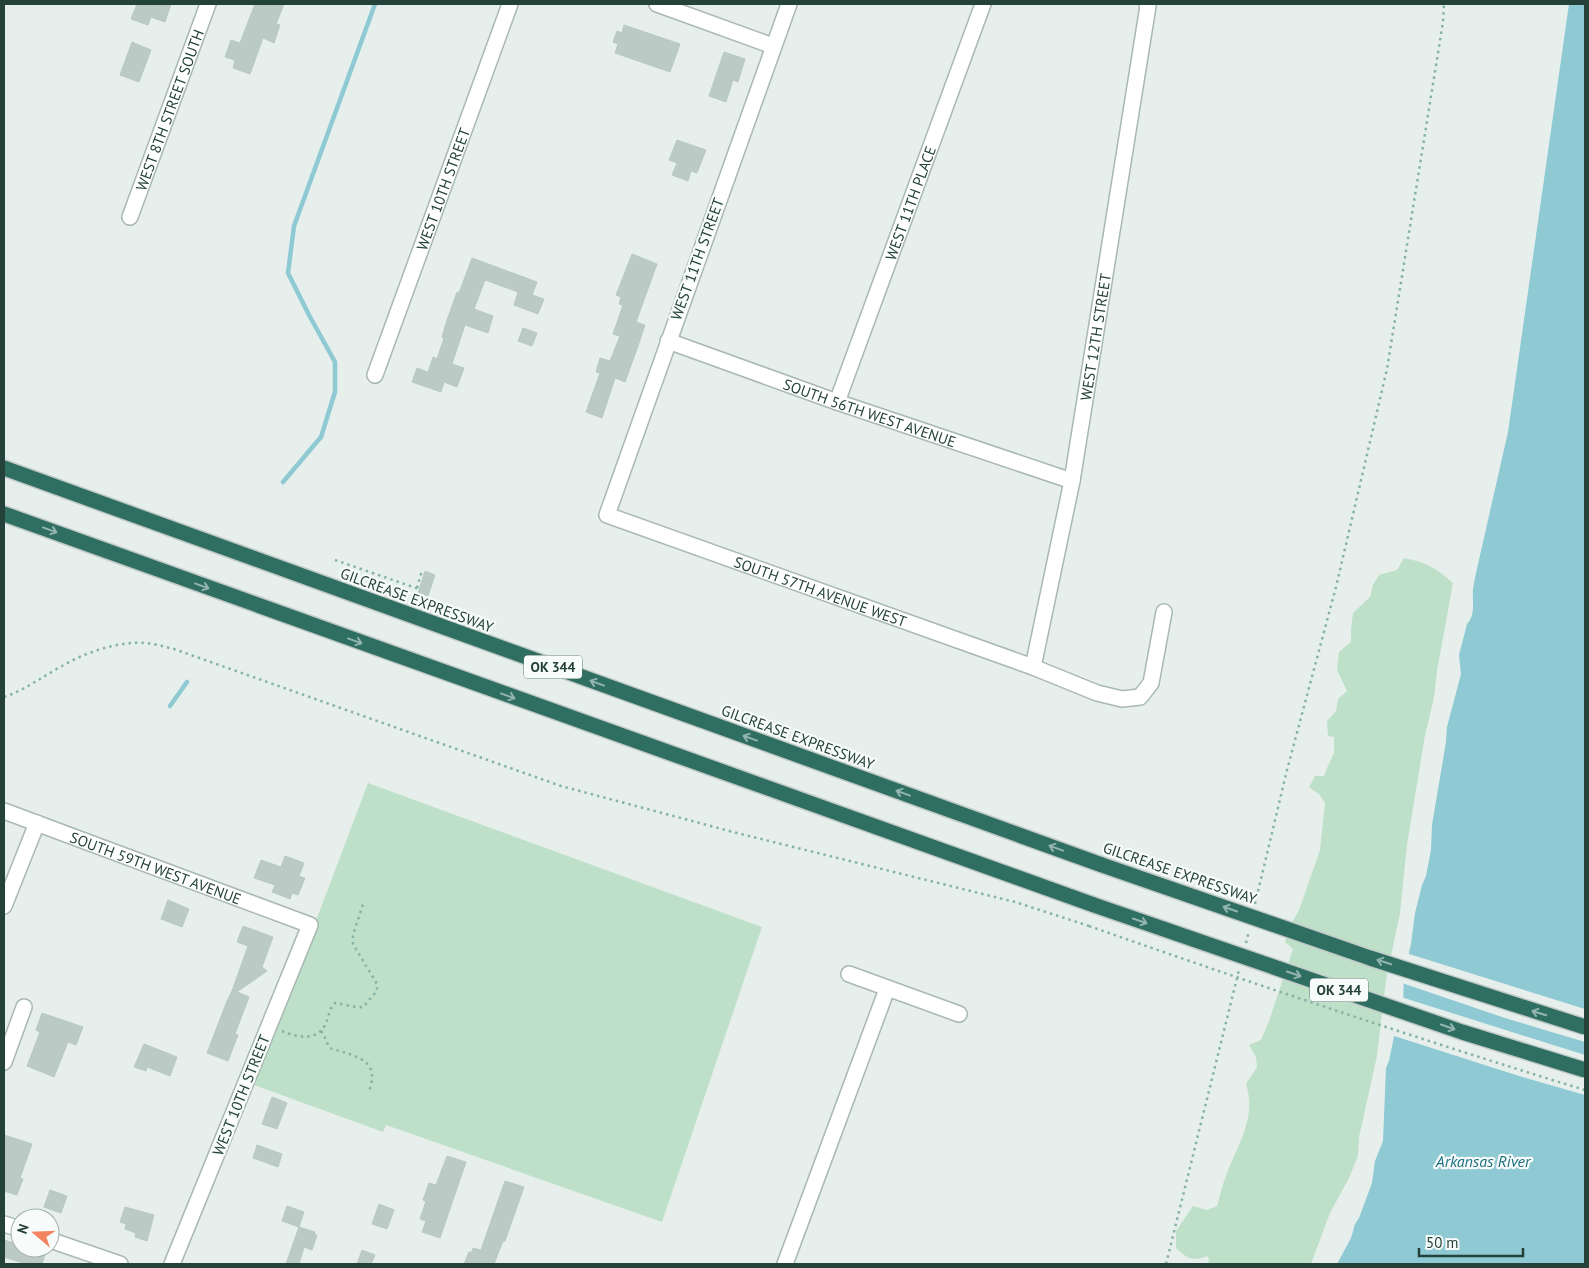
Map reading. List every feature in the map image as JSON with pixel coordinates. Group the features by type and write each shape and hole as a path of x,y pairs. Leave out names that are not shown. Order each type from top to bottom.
{"highway":[{"name":"GILCREASE EXPRESSWAY","path":"4,468 1102,865 1370,958 1532,1011 1585,1026"},
{"name":"OK 344","path":"4,514 1094,905 1462,1032 1585,1070"}],"street":[{"name":"WEST 8TH STREET SOUTH","path":"130,217 208,4"},
{"name":"WEST 10TH STREET","path":"375,375 510,4"},
{"path":"657,4 773,46"},
{"name":"WEST 11TH STREET","path":"607,514 788,4"},
{"name":"WEST 11TH PLACE","path":"837,402 983,4"},
{"name":"WEST 12TH STREET","path":"1033,667 1072,481 1147,4"},
{"name":"SOUTH 56TH WEST AVENUE","path":"668,341 837,402 1072,481"},
{"name":"SOUTH 57TH AVENUE WEST","path":"607,514 1033,667 1097,693 1122,699 1140,696 1151,683 1164,612"},
{"name":"SOUTH 59TH WEST AVENUE","path":"4,812 310,925"},
{"path":"4,906 37,823"},
{"name":"WEST 10TH STREET","path":"172,1264 310,925"},
{"path":"848,974 959,1014"},
{"path":"785,1264 887,988"},
{"path":"4,1062 24,1008"},
{"path":"60,1243 120,1264"}],"path":[{"path":"1254,909 1286,770 1336,587 1387,369 1442,32 1444,4"},
{"path":"336,560 418,589 422,574 424,575"},
{"path":"4,697 28,687 63,664 102,648 123,643 144,643 174,649 561,786 736,833 1015,902 1357,1018 1585,1090"},
{"path":"269,1025 294,1035 314,1035 321,1031 325,1025 332,1005 335,1003 363,1008 371,1000 377,991 378,984 353,944 353,935 363,904"},
{"path":"1245,946 1250,927"},
{"path":"1166,1264 1241,963"},
{"path":"321,1031 326,1037 330,1048 358,1056 369,1067 372,1074 369,1093"}],"green space":[{"path":"1404,558 1430,566 1453,583 1434,698 1425,735 1407,845 1400,913 1386,980 1377,1056 1359,1137 1358,1156 1349,1178 1330,1213 1311,1264 1208,1264 1209,1259 1207,1256 1197,1259 1190,1258 1176,1248 1176,1231 1193,1206 1207,1210 1217,1206 1244,1132 1249,1109 1246,1084 1257,1067 1256,1057 1249,1045 1261,1040 1269,1021 1293,949 1285,942 1289,928 1299,910 1320,850 1325,803 1320,795 1309,787 1315,776 1324,776 1334,753 1334,737 1328,736 1327,721 1336,711 1338,699 1347,691 1337,670 1339,652 1351,642 1353,613 1370,597 1373,585 1379,575 1397,570"},
{"path":"368,783 762,927 662,1222 386,1125 383,1132 254,1085"}],"water":[{"name":"Arkansas River","path":"1569,4 1585,4 1585,1264 1337,1264 1359,1218 1372,1183 1375,1161 1383,1141 1386,1068 1398,1016 1403,1004 1404,974 1411,944 1415,913 1426,876 1431,850 1432,825 1447,727 1461,674 1459,655 1467,624 1473,612 1475,577 1508,432"}],"pier":[{"path":"1406,953 1585,1009 1585,1042 1505,1018 1402,983"},
{"path":"1401,997 1585,1055 1585,1095 1391,1035"}],"building":[{"path":"137,4 171,4 165,22 151,17 148,25 131,19"},
{"path":"255,4 284,4 276,24 280,25 274,43 263,38 250,74 233,68 235,60 225,57 231,40 240,43"},
{"path":"624,25 680,44 670,72 615,53 618,44 613,42 617,31 622,33"},
{"path":"132,42 151,50 139,82 120,75"},
{"path":"724,52 745,59 738,82 733,80 726,102 709,96"},
{"path":"677,140 706,150 697,173 691,171 688,181 672,175 677,163 669,160"},
{"path":"632,254 657,264 636,322 645,325 638,346 625,382 615,378 602,418 586,412 600,373 596,372 600,358 610,361 620,336 613,334 623,305 619,304 621,297 616,295"},
{"path":"472,258 537,282 532,295 544,299 538,314 514,305 518,292 485,280 474,309 493,316 488,333 465,325 452,364 464,368 457,387 444,382 441,392 412,382 417,368 428,372 433,357 437,359 444,338 442,337 447,320"},
{"path":"523,328 537,333 532,346 518,341"},
{"path":"425,571 435,575 428,596 418,593"},
{"path":"285,856 304,863 299,876 305,878 298,895 292,893 290,899 272,892 275,885 254,878 261,860 281,867"},
{"path":"168,900 189,909 182,927 161,919"},
{"path":"243,926 273,937 262,967 267,971 237,992 249,997 235,1034 238,1035 228,1061 207,1053 248,946 237,942"},
{"path":"42,1013 83,1027 76,1045 68,1042 54,1077 27,1066 40,1032 36,1030"},
{"path":"144,1044 177,1057 170,1076 147,1067 146,1071 134,1067"},
{"path":"272,1097 287,1103 277,1129 262,1124"},
{"path":"4,1135 32,1144 20,1178 23,1179 17,1195 4,1191"},
{"path":"257,1145 282,1154 278,1167 253,1158"},
{"path":"447,1156 466,1162 440,1238 422,1232 426,1221 420,1219 426,1201 423,1200 429,1183 436,1185"},
{"path":"505,1181 524,1187 505,1241 503,1241 494,1264 464,1264 469,1252 472,1252 473,1248 481,1250"},
{"path":"50,1190 67,1196 61,1213 60,1208 44,1207"},
{"path":"379,1204 394,1210 387,1229 372,1224"},
{"path":"287,1206 304,1212 299,1227 282,1221"},
{"path":"125,1207 154,1215 147,1241 135,1237 136,1233 125,1229 126,1224 120,1222"},
{"path":"299,1227 315,1232 314,1234 317,1235 312,1250 304,1247 299,1264 286,1264"},
{"path":"4,1240 10,1242 10,1258 44,1258 42,1264 26,1264 4,1257"},
{"path":"362,1250 375,1255 371,1264 357,1264"}],"waterway":[{"path":"283,482 321,437 335,392 335,362 288,273 294,226 375,4"},
{"path":"170,706 187,682"}]}
